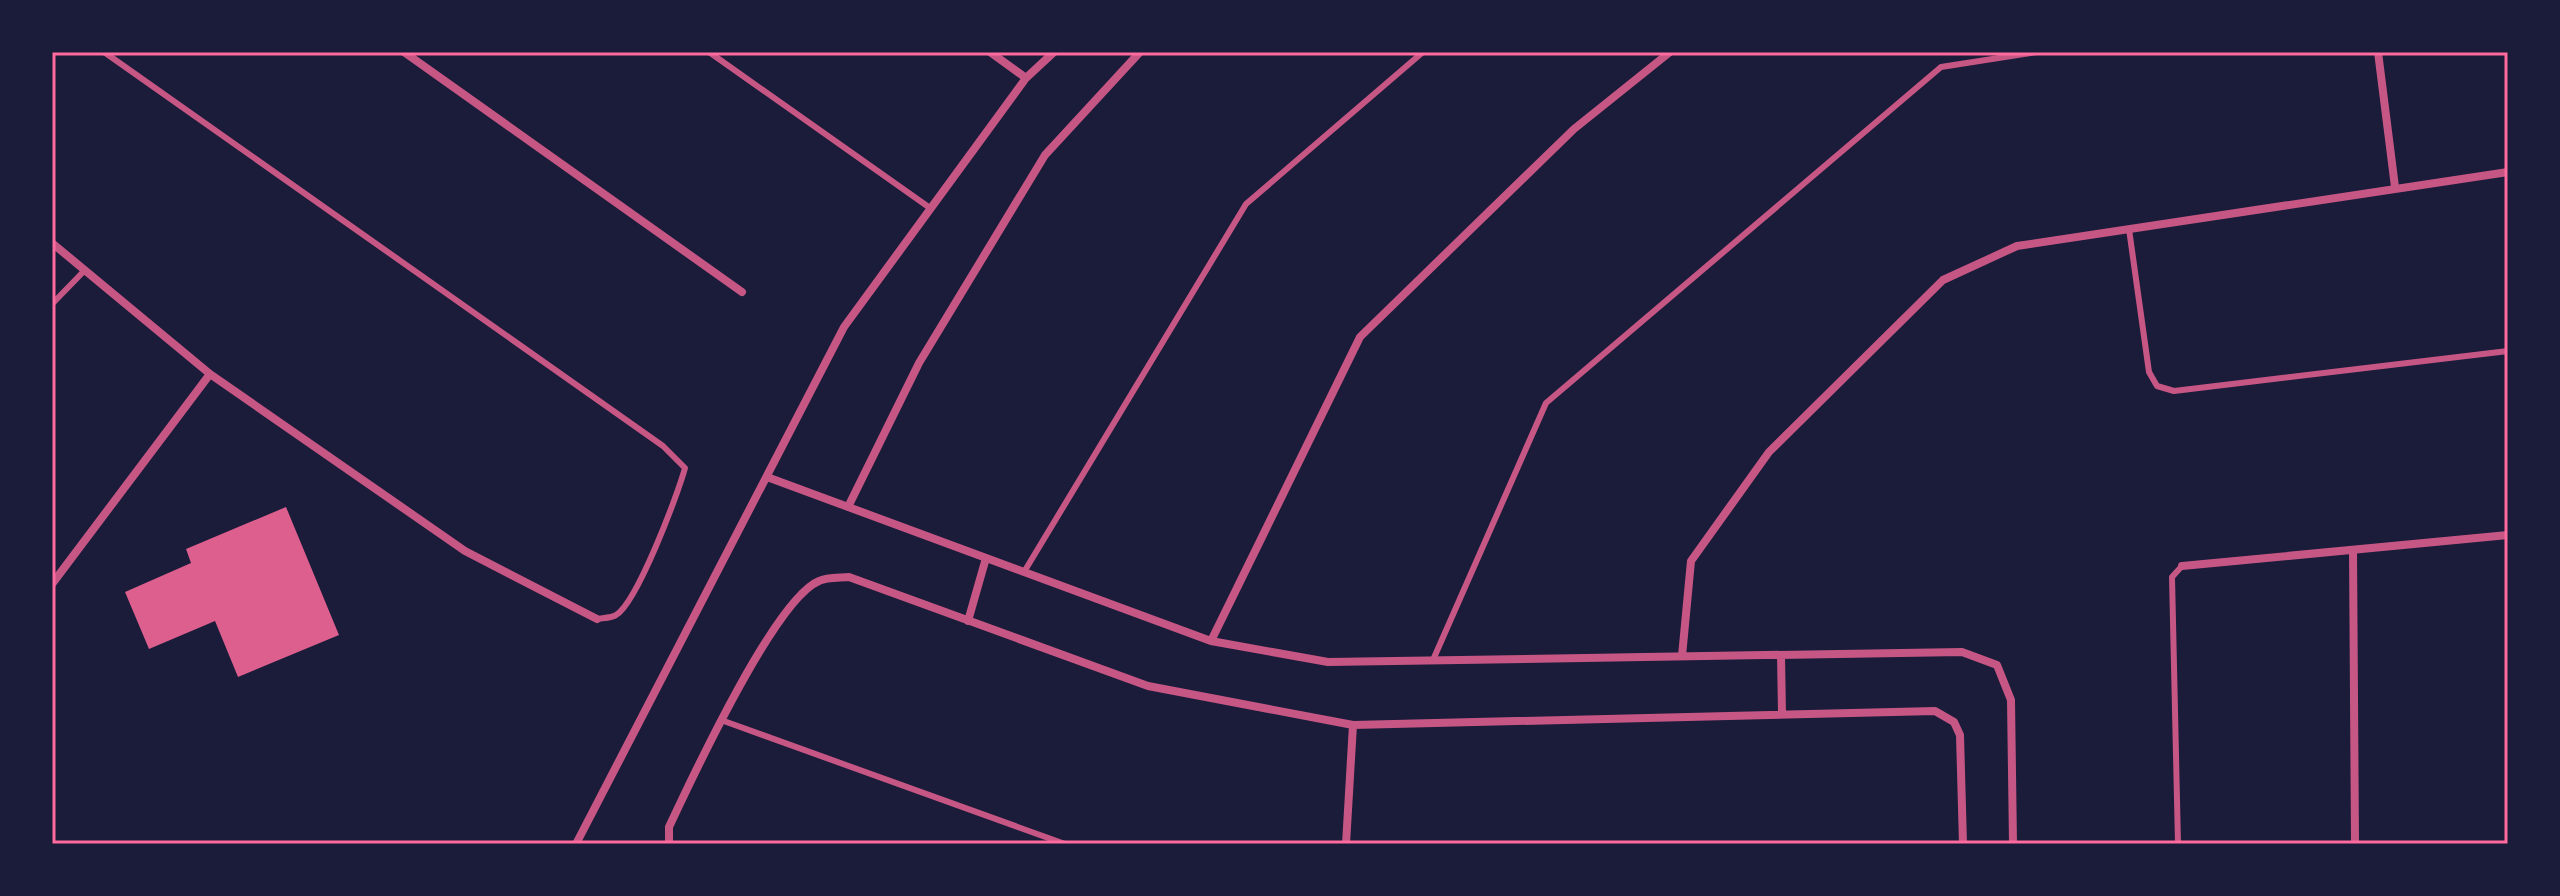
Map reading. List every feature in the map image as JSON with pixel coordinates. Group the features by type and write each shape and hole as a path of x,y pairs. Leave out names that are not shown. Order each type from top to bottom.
{"street":[{"path":"404,52 742,292"},
{"path":"990,52 1026,78"},
{"path":"576,844 844,327 1026,78 1054,52"},
{"path":"848,507 919,363 1045,155 1140,52"},
{"path":"1211,641 1360,337 1574,129 1670,52"},
{"path":"2378,52 2395,187"},
{"path":"1682,656 1691,561 1769,452 1943,280 2017,246 2508,172"},
{"path":"52,243 210,374 465,551 597,619"},
{"path":"52,584 210,374"},
{"path":"767,477 1211,641 1328,662 1962,652 1997,665 2011,700 2013,844"},
{"path":"2182,566 2508,535"},
{"path":"2353,551 2355,844"},
{"path":"968,621 986,558"},
{"path":"669,844 669,827 721,720 792,601 819,581 849,577 1148,686 1353,725 1935,711 1954,722 1960,735 1963,844"},
{"path":"1781,655 1782,714"},
{"path":"1346,844 1353,725"}],"lane":[{"path":"104,52 663,446 685,468 677,496 631,596 616,615 597,619"},
{"path":"709,52 930,208"},
{"path":"1024,572 1246,204 1423,52"},
{"path":"1433,660 1546,403 1941,67 2037,52"},
{"path":"2129,229 2149,372 2157,386 2174,391 2508,351"},
{"path":"52,304 85,270"},
{"path":"2178,844 2172,577 2182,566"},
{"path":"721,720 1065,844"}],"building":[{"path":"286,507 339,635 238,677 215,621 149,649 125,592 191,563 186,549"}]}
